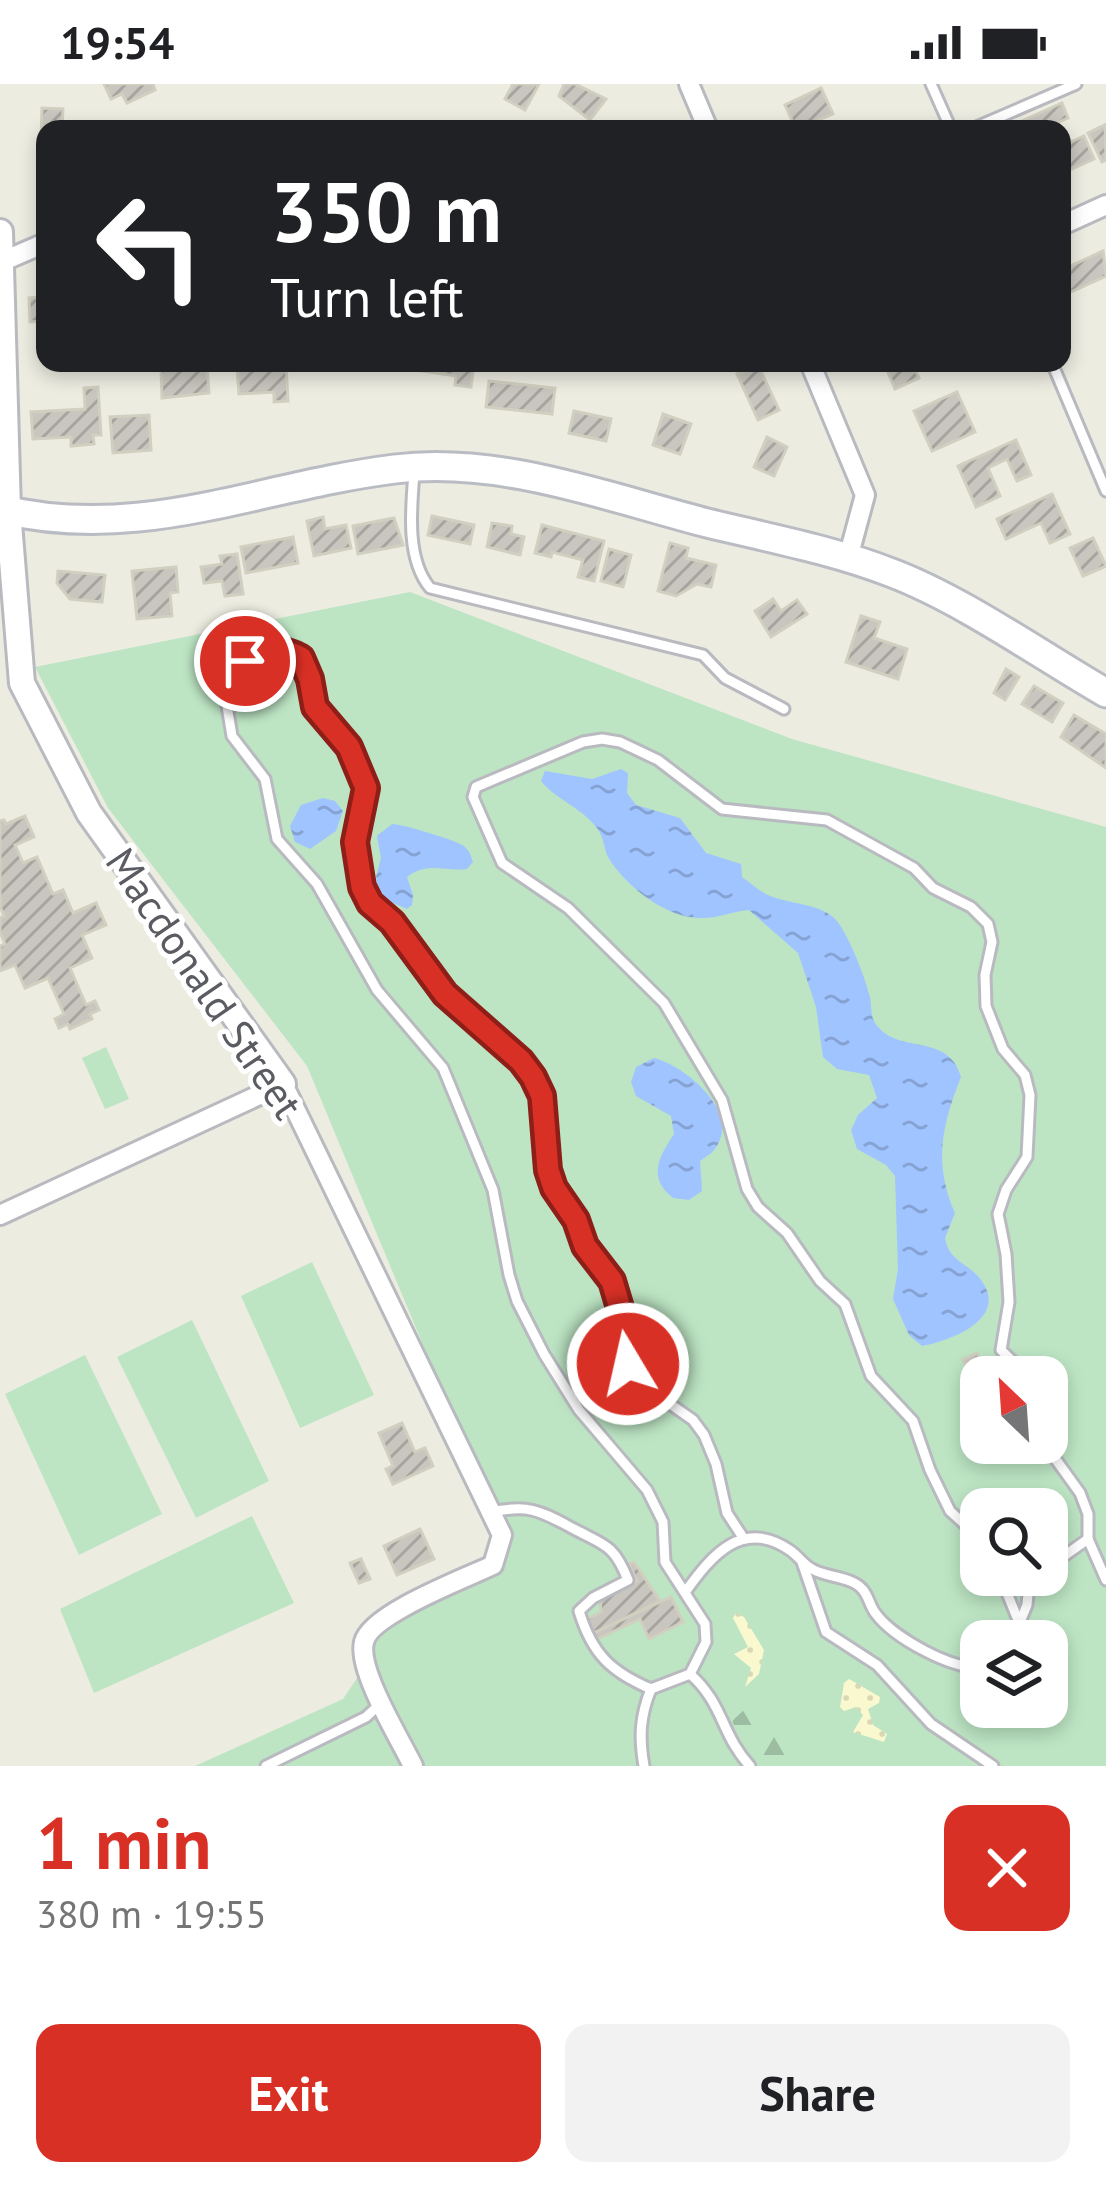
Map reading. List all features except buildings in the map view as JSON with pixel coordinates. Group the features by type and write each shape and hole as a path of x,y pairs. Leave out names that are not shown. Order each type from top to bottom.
{"main road":[{"path":"4,510 70,521 136,520 414,468 462,468 534,479 895,574 1106,694"}],"street":[{"path":"689,84 704,120"},
{"path":"1071,221 1106,205"},
{"name":"Macdonald Street","path":"0,232 4,510 22,683 89,813 283,1084 502,1535 493,1565 393,1613 374,1625 364,1642 366,1666 413,1766"},
{"path":"1,262 36,247"},
{"path":"814,372 865,495 848,558"},
{"path":"0,1215 283,1084"}],"lane":[{"path":"931,84 946,120"},
{"path":"993,120 1076,84"},
{"path":"1056,372 1106,491"},
{"path":"414,468 414,557 430,589 703,655 725,678 784,709"},
{"path":"644,1766 641,1714 652,1689 690,1673 706,1642 705,1624 665,1562 663,1522 647,1490 579,1410 518,1301 508,1276 493,1190 443,1068 376,990 316,884 277,839 265,779 239,748 227,722 231,688 245,661 264,650 285,650 301,658 320,718 349,747 361,770 365,806 355,842 362,887 370,903 392,922 445,994 533,1077 542,1096 548,1170 585,1246 612,1281 623,1318 628,1364 640,1383 693,1420 704,1436 727,1513 743,1539"},
{"path":"960,1520 950,1511 930,1470 914,1420 871,1376 845,1304 820,1281 787,1233 746,1189 722,1100 664,1003 568,908 502,863 473,797 476,787 583,742 620,742 658,760 722,809 795,814 846,829 914,868 946,898 982,917 992,941 986,1006 1003,1049 1025,1075 1030,1095 1027,1157 1006,1190 998,1214 1010,1302 1001,1350 1007,1356"},
{"path":"1059,1464 1080,1493 1088,1514 1088,1539 1106,1580"},
{"path":"491,1512 544,1510 608,1544 628,1580 579,1611 595,1652 608,1667 652,1689"},
{"path":"686,1591 722,1547 743,1539 766,1539 790,1550 814,1571 855,1583 876,1615 893,1630 960,1667"},
{"path":"1068,1553 1088,1539"},
{"path":"802,1562 826,1631 877,1665 931,1724 993,1766"},
{"path":"690,1673 718,1705 734,1749 750,1766"},
{"path":"266,1766 366,1717 382,1702"}],"green space":[{"path":"410,592 792,739 1106,827 1106,1766 195,1766 343,1699 365,1666 374,1625 493,1566 502,1535 307,1066 108,808 35,667"},
{"path":"106,1047 129,1099 105,1109 82,1058"},
{"path":"312,1262 374,1395 300,1428 241,1296"},
{"path":"192,1320 269,1481 196,1518 117,1357"},
{"path":"85,1355 162,1514 79,1555 5,1394"},
{"path":"252,1516 294,1603 94,1693 60,1609"},
{"path":"745,1709 812,1766 765,1766 744,1745 732,1721"}],"sand":[{"path":"736,1613 744,1617 764,1650 759,1674 745,1687 751,1668 734,1654 748,1647 733,1618"},
{"path":"849,1679 880,1697 868,1709 873,1725 887,1734 884,1742 853,1732 863,1715 856,1707 844,1711 840,1707"}],"water":[{"path":"621,769 628,773 627,793 636,805 680,818 706,853 741,864 742,877 765,893 834,918 854,953 873,1018 883,1032 945,1053 954,1063 961,1077 945,1128 942,1161 955,1213 945,1238 951,1252 976,1274 988,1294 988,1306 973,1326 922,1346 909,1335 893,1299 898,1269 895,1176 886,1165 857,1149 851,1130 858,1115 877,1098 869,1075 837,1069 823,1057 816,1007 798,953 749,910 690,917 651,901 611,862 591,821 541,781 545,771 592,779"},
{"path":"323,798 335,801 343,811 336,831 310,849 295,842 290,826 301,805"},
{"path":"392,824 457,843 468,850 473,862 467,869 429,868 407,877 413,895 407,909 379,897 377,836"},
{"path":"654,1058 694,1080 722,1121 715,1149 700,1161 702,1191 689,1200 673,1198 658,1175 660,1159 674,1134 671,1116 636,1096 631,1082 636,1067"}],"route":[{"path":"245,661 264,650 285,650 301,658 320,718 349,747 361,770 365,806 355,842 362,887 370,903 392,922 445,994 533,1077 542,1096 548,1170 585,1246 612,1281 623,1318 628,1364"}]}
